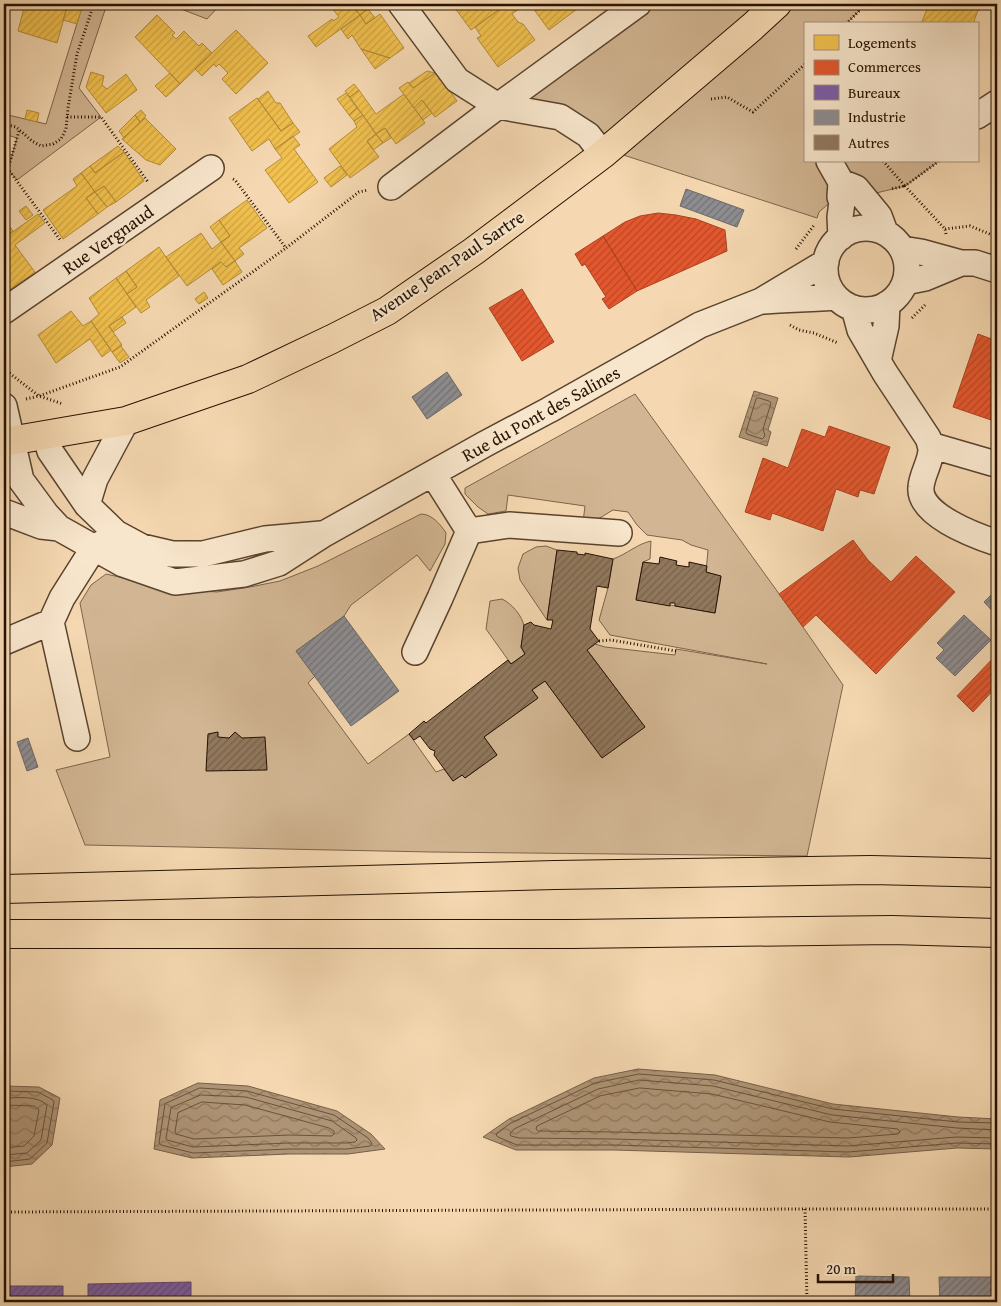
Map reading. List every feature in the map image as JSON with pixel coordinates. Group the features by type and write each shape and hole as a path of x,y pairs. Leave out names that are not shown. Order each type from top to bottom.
{"main road":[{"name":"Avenue Jean-Paul Sartre","path":"8,442 126,421 248,379 387,311 474,251 603,154 777,4"},
{"path":"4,888 555,875 842,871 997,873"},
{"path":"4,934 572,934 892,930 997,933"}],"street":[{"path":"401,4 457,80 498,106 560,117 588,135 603,154"},
{"path":"391,187 638,4"},
{"path":"978,115 997,103"},
{"name":"Rue Vergnaud","path":"4,311 211,168"},
{"path":"835,172 842,202 840,217 841,237"},
{"path":"835,172 856,188 879,216 906,259 907,271 905,282 901,291 887,304 886,326 878,361"},
{"path":"997,270 974,263 960,263 921,252 893,240 874,228 862,228 851,231 841,237 829,252 826,262 829,286 845,302 878,361 928,438 931,449 920,488 922,498 940,517 997,543"},
{"name":"Rue du Pont des Salines","path":"4,406 8,442 21,480 46,514 59,528 123,564 176,582 244,574 279,563 324,534 700,325 761,301 826,262"},
{"path":"905,282 925,278 960,263"},
{"name":"Rue du Pont des Salines","path":"761,301 814,299 845,302 865,310 887,304"},
{"path":"87,505 95,479 126,421"},
{"name":"Rue du Pont des Salines","path":"45,435 50,451 87,505 116,533 142,547 172,554 203,554 265,539 324,534"},
{"path":"930,445 992,463"},
{"path":"433,474 469,531"},
{"name":"Rue du Pont des Salines","path":"4,512 40,526 59,528"},
{"path":"469,531 509,525 619,533"},
{"path":"415,652 469,531"},
{"path":"77,738 51,622 62,598 88,556 95,548 116,533"},
{"path":"4,642 51,622"}],"path":[{"path":"4,124 16,128 41,146 53,144 61,139 66,129 77,54 94,4"},
{"path":"848,22 866,4"},
{"path":"67,117 101,118 163,202"},
{"path":"19,131 8,169 76,262"},
{"path":"905,186 938,162"},
{"path":"211,168 235,180 286,248"},
{"path":"39,396 120,367 286,248 359,192 391,187"},
{"path":"945,229 970,226 997,237"},
{"path":"783,321 799,330"},
{"path":"4,369 39,396 70,407 77,430"},
{"path":"599,641 611,640 676,650"},
{"path":"805,1209 807,1302"},
{"path":"4,1212 997,1209"}],"shaded area":[{"path":"83,4 107,4 79,88 101,117 17,180 8,169 17,138 4,134 4,114 46,124"},
{"path":"168,4 221,4 207,19"},
{"path":"638,4 866,4 848,22 804,22 804,162 938,162 905,186 827,205 819,212 817,218 608,150 588,135 498,106"},
{"path":"635,394 843,685 807,856 431,852 85,845 56,770 110,757 80,603 91,585 106,574 173,589 217,592 250,587 280,581 318,566 421,514 432,518 439,523 446,533 445,544 430,571 417,555 351,605 344,616 296,651 315,676 308,683 368,764 409,734 436,772 444,769 453,781 462,775 465,778 497,755 484,737 538,698 532,690 545,681 602,758 645,727 587,650 595,644 605,647 675,655 676,649 767,664 610,635 599,620 608,588 613,559 641,544 651,541 650,559 643,562 636,599 715,613 721,577 706,572 708,550 682,540 647,535 628,512 613,510 598,519 583,522 585,506 508,495 506,511 488,514 465,494 465,488"},
{"path":"546,546 557,550 547,620 520,580 518,568 523,554 536,547"},
{"path":"502,599 516,610 524,627 521,647 525,654 511,664 486,629 490,601"}],"water":[{"path":"754,391 778,398 768,430 771,432 767,446 739,437"},
{"path":"638,1069 715,1075 833,1104 958,1117 997,1119 997,1149 957,1148 849,1157 614,1150 516,1150 483,1137 509,1119 594,1078"},
{"path":"198,1083 248,1086 337,1111 371,1134 385,1149 348,1154 289,1154 192,1158 154,1149 160,1100"},
{"path":"4,1086 39,1087 60,1098 52,1145 32,1164 4,1167"}],"building: Logements":[{"path":"25,4 68,4 57,43 18,31"},
{"path":"68,4 83,4 77,24 63,20"},
{"path":"329,4 358,4 353,7 360,15 316,47 308,36 332,19 333,21 339,17"},
{"path":"358,4 364,4 368,9 360,15 353,7"},
{"path":"452,4 496,4 500,9 471,30"},
{"path":"507,4 526,4 512,14 518,22 523,24 535,40 498,67 477,38 481,36 475,27"},
{"path":"530,4 573,4 577,9 549,30"},
{"path":"929,4 944,6 945,4 981,4 974,22 922,22"},
{"path":"368,9 375,18 366,24 360,15"},
{"path":"380,14 404,48 390,58 361,49 352,35 348,39 341,29 360,15 366,24"},
{"path":"157,15 175,33 172,35 176,39 184,31 199,46 202,43 212,53 180,84 135,37"},
{"path":"236,30 268,63 236,94 222,79 228,73 219,64 216,67 214,64 202,76 195,69"},
{"path":"361,49 390,58 375,69"},
{"path":"427,71 435,73 413,88 409,83"},
{"path":"91,72 104,76 102,85 107,89 126,74 137,90 106,113 86,87"},
{"path":"170,73 180,84 166,97 155,86"},
{"path":"435,73 438,74 457,101 435,117 422,100 414,108 399,88 408,82 413,88"},
{"path":"354,84 359,90 350,97 345,91"},
{"path":"359,90 376,114 404,94 425,123 396,144 385,128 376,134 350,97"},
{"path":"268,91 276,103 280,103 293,123 281,131 258,99"},
{"path":"346,93 357,108 349,115 337,99"},
{"path":"257,98 281,131 293,123 300,132 275,149 269,139 252,151 229,118"},
{"path":"422,100 432,113 423,120 414,108"},
{"path":"357,108 363,115 354,121 349,115"},
{"path":"27,110 39,113 37,122 25,119"},
{"path":"141,110 146,116 140,122 135,115"},
{"path":"135,115 140,122 124,138 119,131"},
{"path":"363,115 376,134 367,141 379,157 350,178 329,149 357,127 354,121"},
{"path":"145,118 176,149 160,165 146,160 122,139"},
{"path":"385,128 391,138 383,143 376,134"},
{"path":"376,134 383,143 373,150 367,141"},
{"path":"293,136 300,145 294,149 318,182 289,203 265,170 282,158 275,149"},
{"path":"118,146 124,152 95,173 90,166"},
{"path":"124,152 144,181 116,202 104,186 95,192 81,173 90,166 95,173"},
{"path":"340,166 347,175 331,187 324,178"},
{"path":"81,173 95,192 86,198 98,214 63,239 43,210 77,186 73,179"},
{"path":"104,186 116,202 107,207 95,192"},
{"path":"95,192 107,207 98,214 86,198"},
{"path":"247,200 267,228 239,248 244,254 235,261 221,242 230,236 219,220"},
{"path":"26,206 33,215 26,220 19,211"},
{"path":"38,214 45,223 15,245 35,272 5,293 4,238"},
{"path":"219,220 230,236 221,242 210,227"},
{"path":"7,223 13,231 4,238 4,225"},
{"path":"201,233 212,249 221,242 235,261 226,267 221,262 187,286 166,257"},
{"path":"159,247 179,276 146,300 150,307 141,313 127,294 137,287 126,271"},
{"path":"235,261 242,272 223,285 212,269 221,262 226,267"},
{"path":"126,271 137,287 127,294 116,278"},
{"path":"116,278 136,307 109,326 122,345 112,352 91,321 99,314 89,298"},
{"path":"204,292 208,298 199,304 195,299"},
{"path":"71,311 83,326 91,321 111,350 102,357 90,339 56,363 38,335"},
{"path":"122,317 126,323 113,332 109,326"},
{"path":"121,346 129,357 120,363 112,352"}],"building: Commerces":[{"path":"658,213 696,219 725,230 727,251 637,291 603,236 625,222 640,216"},
{"path":"603,236 637,291 609,309 602,299 606,297 585,264 582,266 575,254"},
{"path":"522,289 554,342 522,361 489,308"},
{"path":"978,334 997,341 997,422 953,407"},
{"path":"829,426 890,447 874,494 860,490 858,497 836,489 823,531 772,513 770,520 745,512 763,458 788,468 802,429 825,437"},
{"path":"853,540 868,560 891,582 916,556 955,592 876,674 816,615 803,627 779,594"},
{"path":"997,654 997,686 973,712 957,696"}],"building: Bureaux":[{"path":"191,1282 191,1302 88,1302 88,1284"},
{"path":"4,1286 63,1286 63,1302 4,1302"}],"building: Industrie":[{"path":"686,189 744,210 737,227 680,206"},
{"path":"447,372 462,395 427,419 412,397"},
{"path":"997,589 997,616 984,602"},
{"path":"964,615 991,640 955,676 936,658 944,650 937,643"},
{"path":"344,616 399,691 351,726 296,651"},
{"path":"28,738 38,767 27,771 17,742"},
{"path":"856,1276 909,1277 910,1302 855,1302"},
{"path":"939,1277 997,1277 997,1302 940,1302"}],"building: Autres":[{"path":"557,550 613,559 608,588 597,586 590,629 599,641 587,650 645,727 602,758 545,681 532,690 538,698 484,737 497,755 465,778 462,775 453,781 434,755 435,751 430,749 420,736 414,740 409,734 508,660 511,664 525,654 521,647 524,625 531,622 534,625 551,629 553,620 547,620"},
{"path":"660,557 677,561 676,565 689,567 689,562 707,566 706,572 721,576 715,613 675,606 675,603 670,603 670,606 636,600 643,562 659,564"},
{"path":"218,732 218,737 229,738 235,732 242,738 265,737 267,770 206,771 208,734"}]}
